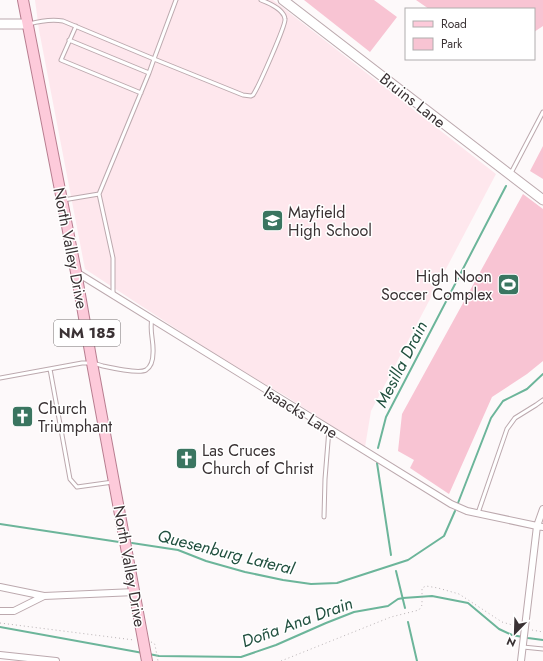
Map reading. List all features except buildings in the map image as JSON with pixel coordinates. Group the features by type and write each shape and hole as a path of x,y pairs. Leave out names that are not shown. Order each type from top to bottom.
{"main road":[{"name":"North Valley Drive","path":"23,0 76,272 148,661"}],"street":[{"name":"Bruins Lane","path":"283,0 543,200"},
{"path":"0,24 28,24"},
{"name":"Isaacks Lane","path":"76,272 446,501 467,511 540,527"},
{"path":"521,661 524,629 543,510"},
{"path":"0,587 44,596 135,592"},
{"path":"0,611 14,611 44,596"},
{"path":"0,655 11,659 56,661"}],"lane":[{"path":"113,295 113,258 99,194 149,73 176,0"},
{"path":"28,24 43,21 59,21 68,23 243,95 251,96 255,93 281,34 285,20 283,15 278,10 261,0"},
{"path":"76,26 61,60 141,93"},
{"path":"70,40 149,73"},
{"path":"510,174 543,112"},
{"path":"62,200 99,194"},
{"path":"0,378 82,363 92,363 124,370 146,370 151,365 153,353 150,325 152,319"},
{"path":"50,369 70,479 77,487 114,481"},
{"path":"478,514 507,429 515,418 543,400"},
{"path":"324,518 329,429"},
{"path":"523,647 543,649"}],"path":[{"path":"281,661 391,618 419,610 422,605 422,590 424,586 459,594 502,622 524,629 543,632"},
{"path":"0,623 152,642 155,645 158,661"}],"shaded area":[{"name":"Mayfield High School","path":"35,0 273,0 496,174 371,411 365,447 284,395 233,366 85,269 39,30"}],"green space":[{"path":"304,0 374,0 397,17 370,52"},
{"path":"416,0 543,0 543,26 535,31 535,8 428,8"},
{"path":"543,146 543,179 530,171"},
{"name":"High Noon Soccer Complex","path":"523,194 543,209 543,361 527,374 492,397 449,494 410,468 414,460 398,451 402,414"}],"waterway":[{"name":"Mesilla Drain","path":"378,448 386,417 506,186"},
{"name":"Quesenburg Lateral","path":"458,503 491,418 503,401 527,389 543,374"},
{"name":"Mesilla Drain","path":"377,463 391,555"},
{"name":"Quesenburg Lateral","path":"132,543 178,550 206,561 245,572 283,580 311,584 337,583 408,560 444,536 455,511"},
{"name":"Quesenburg Lateral","path":"0,524 119,542"},
{"name":"Mesilla Drain","path":"396,571 405,608"},
{"name":"Doña Ana Drain","path":"149,654 159,656 241,657 276,645 354,612 388,606 398,599 432,596 468,603 499,629 512,635 543,640"},
{"name":"Mesilla Drain","path":"408,622 417,661"},
{"name":"Doña Ana Drain","path":"0,627 143,653"}],"place":[{"name":"Mayfield High School","path":"273,221"},
{"name":"High Noon Soccer Complex","path":"508,285"},
{"name":"Church Triumphant","path":"23,417"},
{"name":"Las Cruces Church of Christ","path":"187,459"}]}
